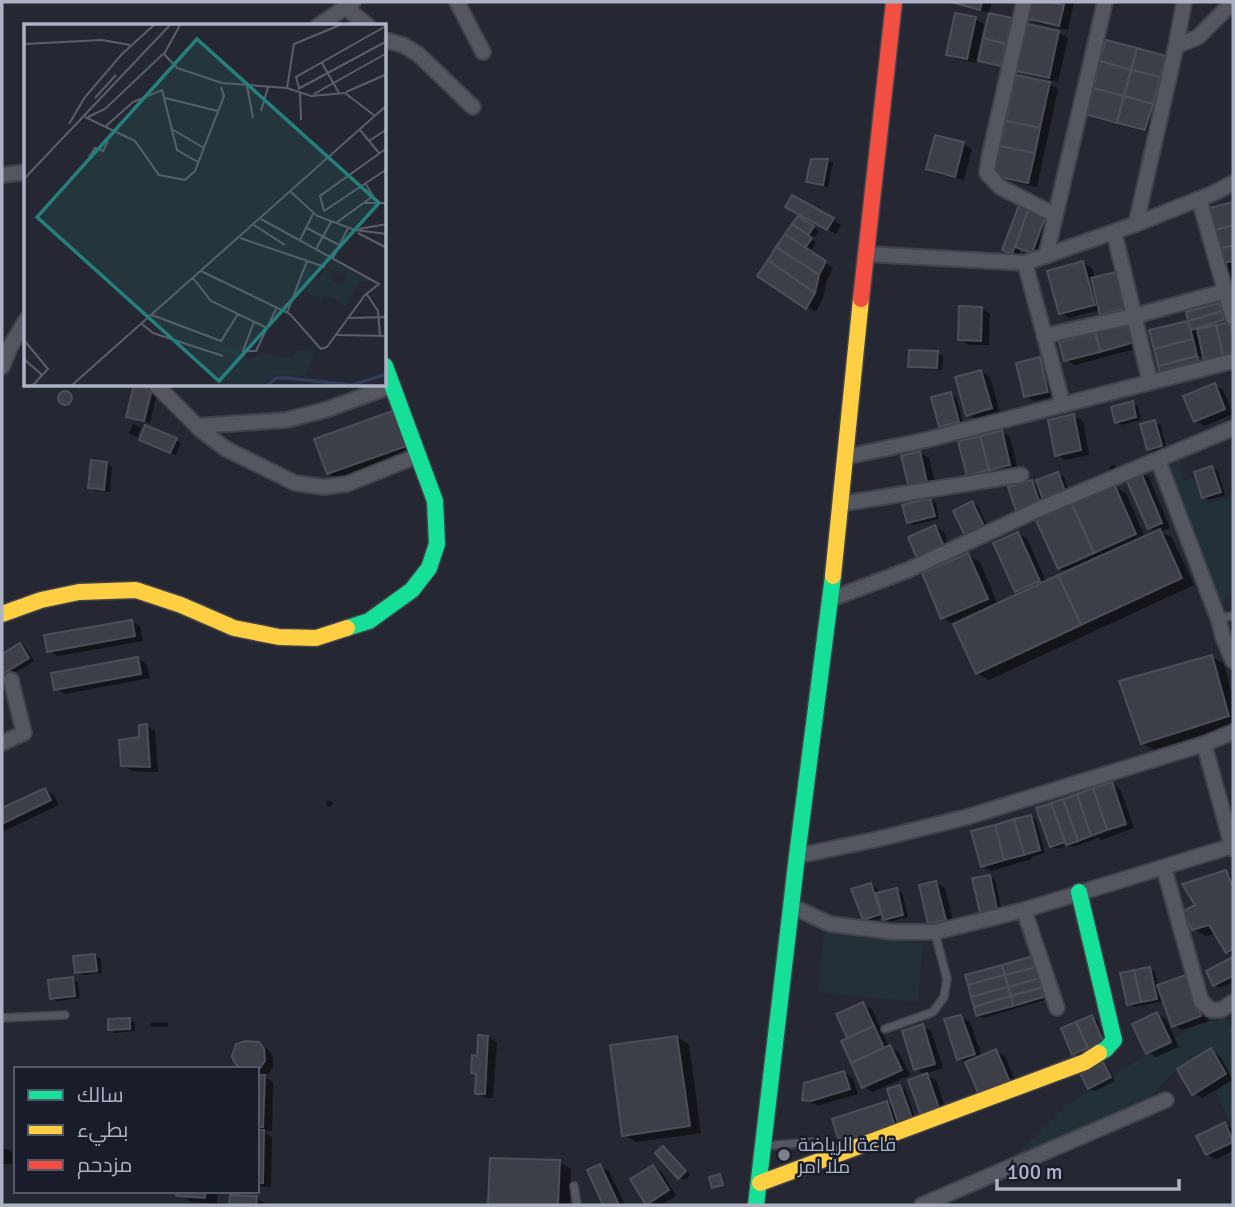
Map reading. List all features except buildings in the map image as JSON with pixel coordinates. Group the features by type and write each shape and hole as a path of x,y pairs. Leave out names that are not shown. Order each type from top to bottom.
{"street":[{"path":"457,2 483,52"},
{"path":"757,1205 797,856 831,599 894,2"},
{"path":"1024,2 989,158 988,173 1000,187 1055,215"},
{"path":"1046,256 1105,2"},
{"path":"1136,224 1184,2"},
{"path":"1176,46 1198,37 1233,2"},
{"path":"321,24 349,4 366,24"},
{"path":"387,41 418,54 473,107"},
{"path":"2,175 24,172"},
{"path":"866,254 1025,263 1136,224 1233,183"},
{"path":"1199,199 1233,318"},
{"path":"1114,232 1150,382"},
{"path":"1025,263 1063,405"},
{"path":"1044,336 1134,316 1226,291"},
{"path":"2,368 10,347 24,323"},
{"path":"845,457 926,440 1233,361"},
{"path":"2,614 41,600 79,592 136,590 181,605 234,628 279,637 316,638 369,621 412,590 429,568 437,544 435,501 387,372"},
{"path":"197,426 286,420 325,410 392,386"},
{"path":"158,387 197,426 226,449 295,483 324,487 346,484 417,457"},
{"path":"831,599 908,570 1037,510 1233,428"},
{"path":"1158,460 1233,661"},
{"path":"840,504 1021,475"},
{"path":"2,743 24,733 11,680"},
{"path":"797,856 967,817 1204,744 1233,732"},
{"path":"791,906 830,924 894,932 935,932 1024,910 1233,847 1204,744"},
{"path":"1164,868 1201,1001 1211,1010 1221,1010 1233,1002"},
{"path":"760,1183 1085,1062 1106,1049 1114,1040 1079,892"},
{"path":"1024,910 1057,1008"},
{"path":"922,1205 1166,1100"}],"lane":[{"path":"1218,618 1233,616"},
{"path":"885,1029 933,1012 944,997 947,979 935,932"},
{"path":"2,1018 65,1014"},
{"path":"763,1146 812,1142"},
{"path":"574,1186 577,1205"}],"shaded area":[{"path":"1180,460 1183,481 1196,477 1208,504 1233,496 1233,592 1227,596 1211,624 1153,474"},
{"path":"824,933 923,943 918,1002 818,992"},
{"path":"1225,1018 1233,1029 1233,1130 1216,1091 1230,1074 1210,1052 1177,1069 1145,1102 1007,1163 1065,1107 1194,1026"}],"traffic: fast":[{"path":"347,628 369,621 412,590 429,568 437,544 435,501 387,371"},
{"path":"756,1205 833,576"},
{"path":"1079,892 1114,1040 1099,1053"}],"traffic: slow":[{"path":"833,576 861,299"},
{"path":"2,614 41,600 79,592 136,590 181,605 234,628 279,637 316,638 347,628"},
{"path":"760,1183 1085,1062 1099,1053"}],"traffic: jam":[{"path":"861,299 894,2"}],"place":[{"name":"قاعة الرياضة ملا امر","path":"784,1155"}]}
